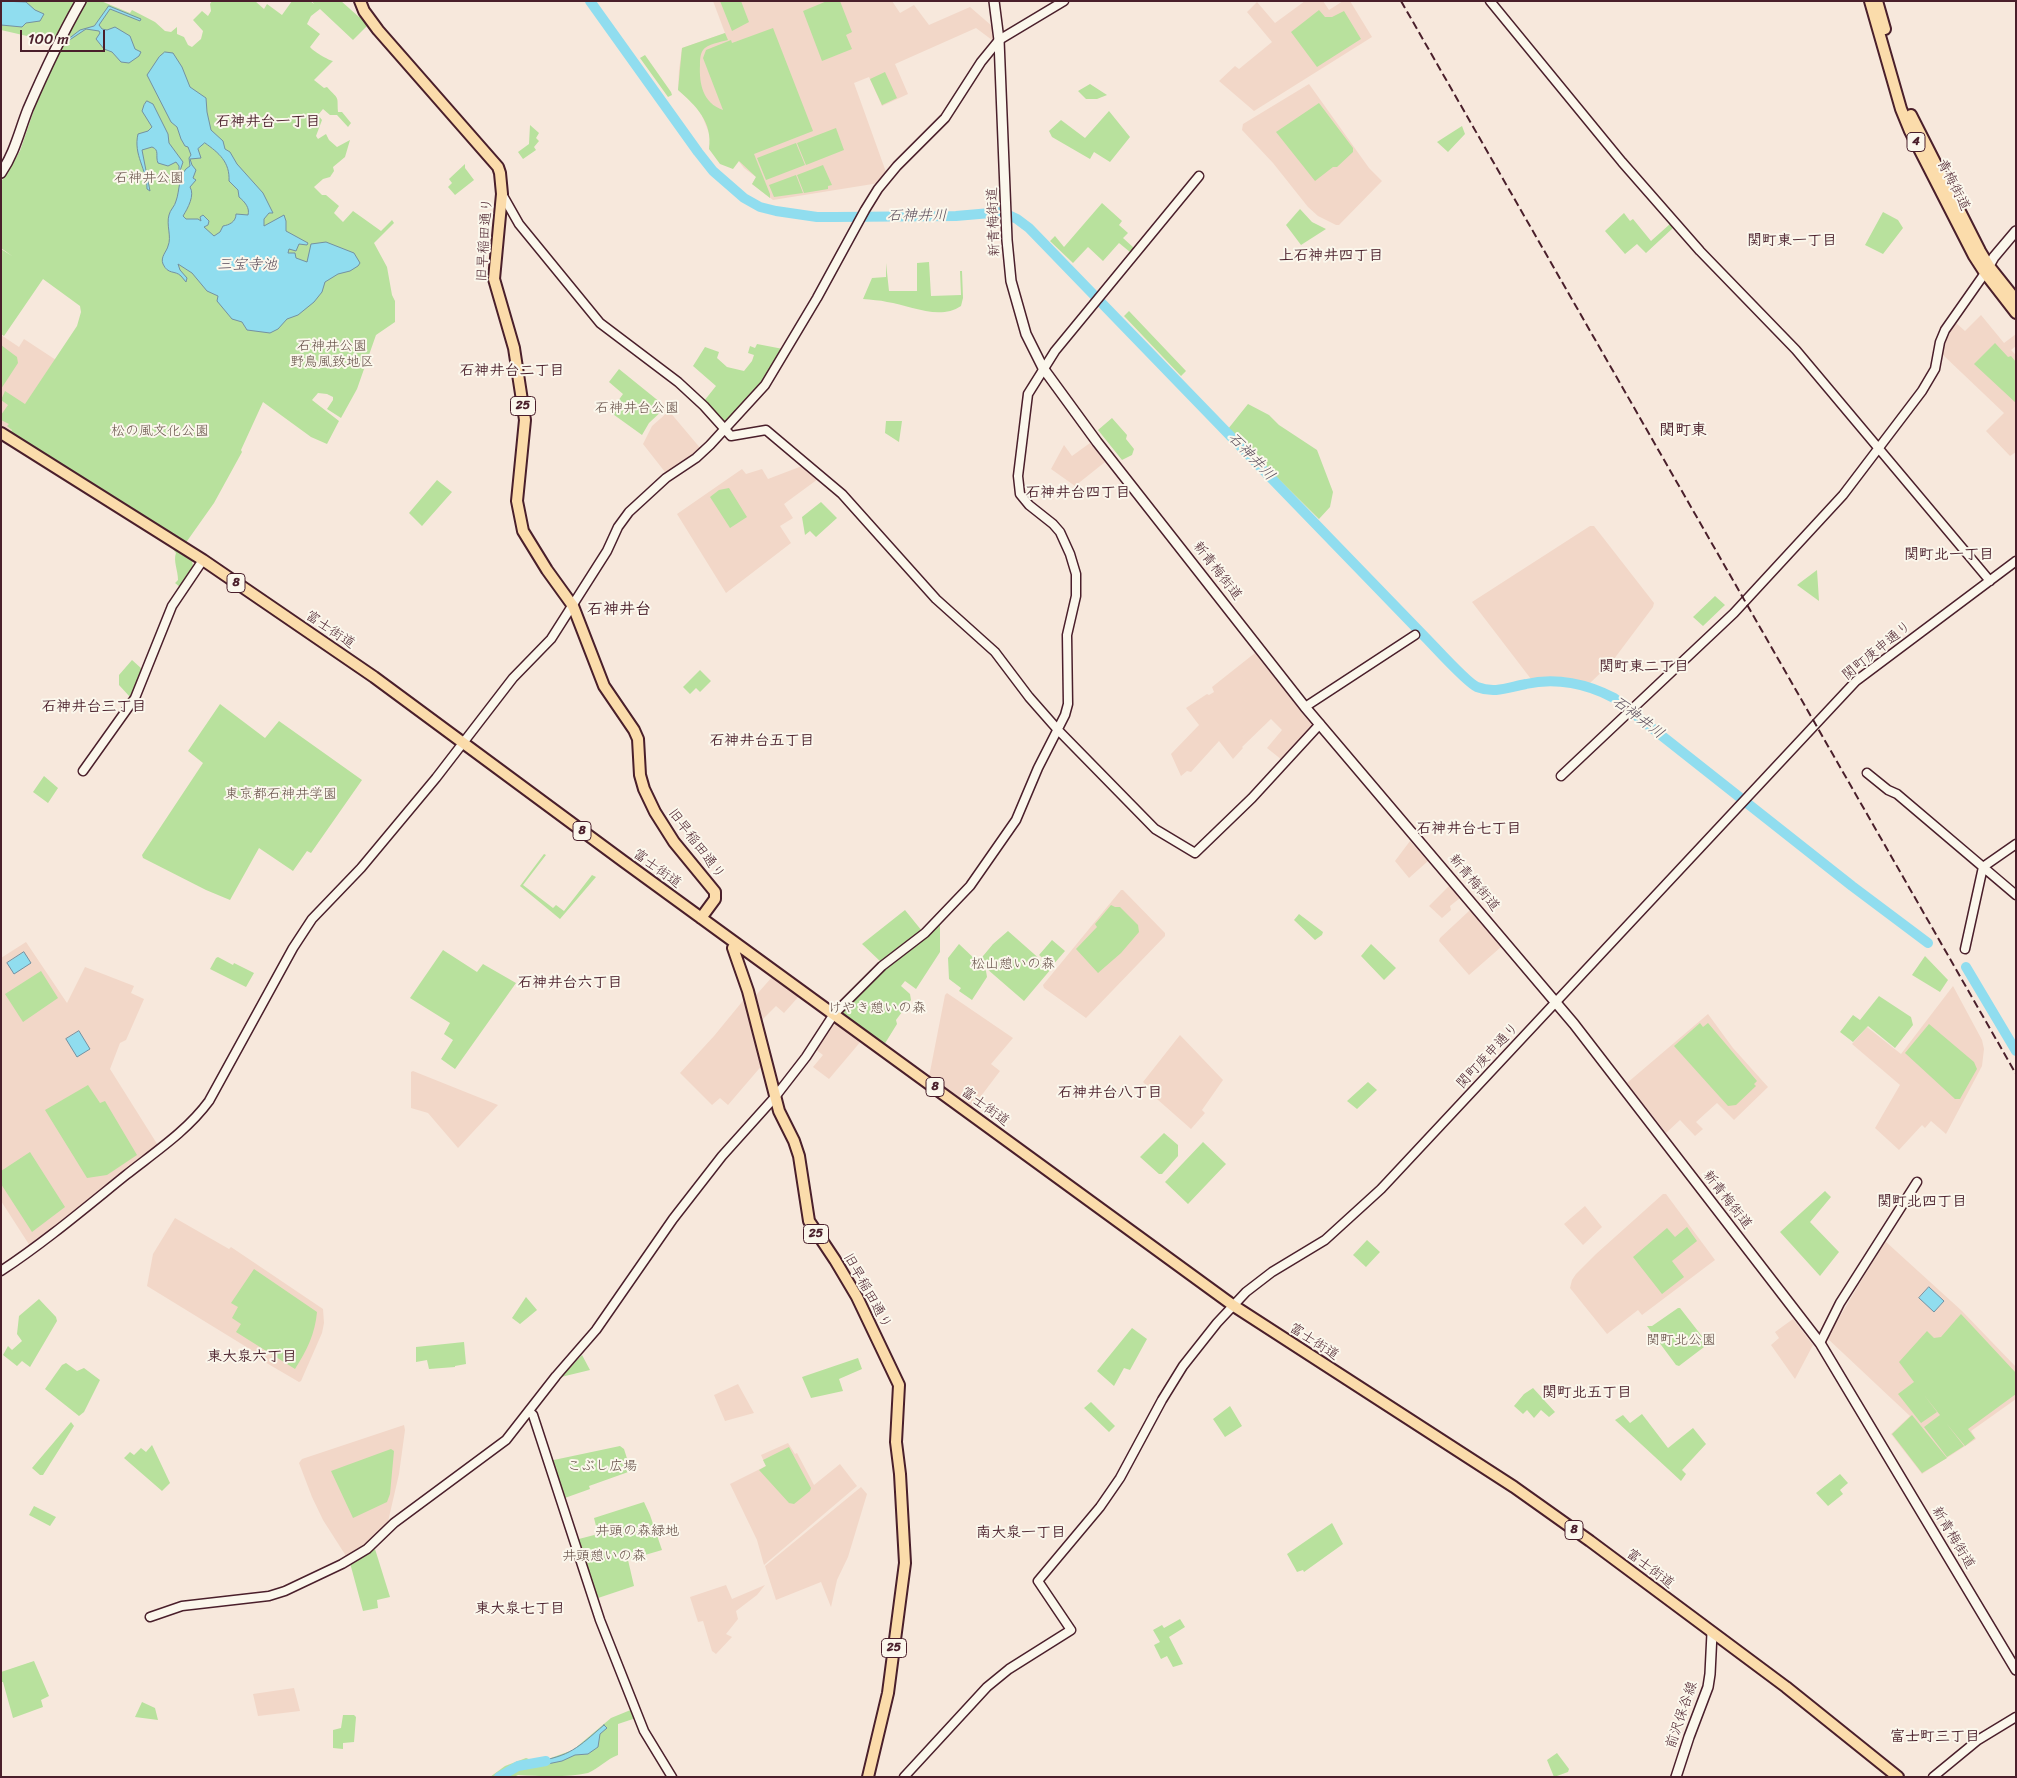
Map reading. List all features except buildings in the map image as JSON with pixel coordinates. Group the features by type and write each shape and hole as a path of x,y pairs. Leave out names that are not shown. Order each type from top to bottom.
{"main road":[{"path":"1,173 14,151 27,112 44,72 81,1"},
{"name":"旧早稲田通り","path":"360,1 364,11 378,30 498,167 502,194 494,279 514,348 525,420 517,501 519,516 526,537 573,606 601,680 634,730 638,739 640,775 644,789 655,812 674,842 715,892 716,899 701,918"},
{"name":"新青梅街道","path":"994,1 1000,40 1007,240 1011,281 1018,312 1026,334 1043,368 1097,442 1305,707 1556,1002 1820,1343 2016,1670"},
{"name":"青梅街道","path":"1870,1 1892,82 1910,131 1962,235 2016,313"},
{"name":"青梅街道","path":"1877,1 1896,72 1912,119 1987,270 2016,300"},
{"path":"1987,270 2016,231"},
{"name":"富士街道","path":"1,433 203,560 374,677 736,944 1234,1306 1528,1497 1786,1687 1898,1777"},
{"name":"旧早稲田通り","path":"736,944 733,948 748,991 775,1097 799,1156 810,1224 835,1260 857,1297 899,1383 896,1442 903,1517 904,1563 888,1689 868,1777"},
{"name":"前沢保谷線","path":"1676,1777 1688,1737 1708,1687 1712,1633"}],"street":[{"path":"1,1271 97,1199 198,1115 209,1101 293,948 312,918 361,868 464,743 513,678 550,640 607,552 618,527 630,512 666,478 696,458 725,430 765,385 818,298 864,211 890,174 945,118 981,62 1000,40 1064,1"},
{"path":"1490,1 1584,117 1675,223 1796,350 1990,580"},
{"path":"150,1617 182,1606 269,1596 292,1588 342,1564 368,1549 394,1523 506,1440 598,1326 673,1219 722,1156 775,1097 806,1057 834,1014 882,966 924,933 970,886 1016,820 1038,768 1065,715 1068,704 1067,635 1076,596 1076,574 1070,554 1060,532 1022,498 1019,486 1028,394 1043,368 1199,176"},
{"path":"502,194 519,224 600,323 678,382 704,406 725,430 734,436 766,430 842,494 936,599 995,652 1029,697 1058,730 1155,829 1195,853 1252,798 1320,724"},
{"path":"1561,776 1734,613 1833,507 1879,449 1928,382 1936,366 1940,342 1945,330 1987,270"},
{"path":"83,771 135,698 172,606 203,560"},
{"name":"関町庚申通り","path":"904,1777 987,1687 1009,1670 1071,1630 1038,1581 1103,1503 1127,1469 1162,1400 1183,1366 1217,1323 1246,1292 1263,1279 1325,1240 1381,1188 1856,681 2016,561"},
{"path":"1305,707 1415,635"},
{"path":"1867,773 1888,790 1897,794 2016,895"},
{"path":"1965,949 1983,867 2016,844"},
{"path":"1820,1343 1840,1303 1916,1182"},
{"path":"529,1411 533,1415 537,1426 603,1628 644,1730 672,1777"},
{"path":"1933,1777 1978,1740 2016,1718"}],"shaded area":[{"path":"713,1 892,1 900,13 914,5 929,25 970,7 992,26 993,38 992,40 976,28 895,64 908,94 882,106 869,77 854,83 886,172 879,183 773,200 752,184 756,177 744,168 729,149 709,149 711,138 699,108 678,90 682,48 725,33"},
{"path":"1305,1 1323,1 1329,10 1343,1 1350,1 1372,37 1254,111 1219,81 1235,66 1239,69 1272,42 1247,12 1257,2 1275,23"},
{"path":"1309,84 1369,168 1382,181 1339,225 1318,216 1308,207 1273,163 1242,130 1243,124"},
{"path":"1981,315 2004,343 2016,334 2016,346 2011,350 2016,355 2016,452 2010,456 1986,431 2004,413 1942,354 1944,340 1955,322 1965,331"},
{"path":"1,335 19,347 24,339 56,360 10,432 1,426"},
{"path":"669,411 701,449 665,472 643,444 652,426"},
{"path":"1090,443 1105,462 1075,486 1051,469 1064,445 1072,456"},
{"path":"802,466 818,479 784,504 793,518 780,526 791,543 726,593 677,514 742,469 746,474 762,469 768,479"},
{"path":"1590,526 1594,526 1654,603 1653,607 1611,663 1590,683 1568,678 1544,677 1531,679 1472,602"},
{"path":"1255,653 1312,725 1311,727 1282,760 1267,748 1282,730 1271,719 1242,747 1233,759 1219,741 1191,772 1187,771 1181,776 1171,754 1199,725 1186,708 1207,694 1209,695 1214,692 1212,687"},
{"path":"1410,841 1428,861 1409,878 1395,861"},
{"path":"1449,886 1460,898 1450,906 1451,910 1442,918 1429,906"},
{"path":"1121,890 1165,933 1165,936 1086,1018 1044,988 1043,985"},
{"path":"1469,911 1501,947 1469,975 1439,941"},
{"path":"26,942 67,1003 85,967 134,986 131,993 144,999 126,1040 120,1043 110,1069 159,1147 30,1246 1,1201 1,958"},
{"path":"773,976 800,995 784,1013 776,1006 755,1027 764,1063 728,1105 720,1098 712,1105 680,1073 746,997 749,1003"},
{"path":"1953,986 1982,1040 1984,1049 1982,1066 1946,1134 1931,1121 1925,1128 1922,1125 1899,1150 1875,1128 1900,1085 1852,1044 1867,1027 1901,1054"},
{"path":"947,993 1013,1038 991,1064 1000,1071 972,1108 929,1077 945,995"},
{"path":"1708,1014 1733,1048 1768,1087 1734,1120 1717,1103 1696,1122 1703,1129 1695,1136 1680,1120 1666,1133 1627,1083"},
{"path":"837,1022 862,1040 829,1079 813,1067 823,1055 815,1049 834,1023"},
{"path":"1180,1035 1223,1080 1202,1110 1205,1113 1191,1129 1149,1092 1150,1089 1143,1082"},
{"path":"413,1071 498,1105 458,1148 428,1113 411,1108 411,1072"},
{"path":"1663,1194 1666,1194 1715,1260 1642,1315 1638,1310 1607,1334 1570,1288 1572,1280 1596,1254"},
{"path":"1585,1206 1602,1227 1583,1245 1564,1224"},
{"path":"175,1218 229,1249 231,1247 323,1309 324,1323 322,1333 301,1381 299,1382 258,1358 253,1351 147,1286 153,1254"},
{"path":"1885,1241 1962,1311 2016,1367 2016,1399 1971,1431 1976,1439 1922,1474 1891,1434 1910,1416 1827,1338"},
{"path":"1793,1319 1813,1345 1795,1379 1771,1345 1779,1338 1775,1332"},
{"path":"738,1384 754,1413 725,1421 714,1395"},
{"path":"404,1425 405,1430 399,1474 387,1526 372,1541 349,1557 346,1556 323,1520 299,1463 302,1459"},
{"path":"788,1443 795,1454 797,1453 814,1485 840,1464 857,1486 764,1565 757,1540 730,1484 766,1466 761,1455"},
{"path":"861,1487 867,1494 848,1557 837,1580 831,1607 821,1582 776,1600 765,1566"},
{"path":"726,1585 732,1599 765,1585 757,1595 736,1611 738,1619 726,1634 732,1637 716,1654 712,1651 703,1621 698,1622 690,1597"},
{"path":"294,1688 300,1711 258,1716 253,1694"}],"green space":[{"path":"1,1 75,1 53,42 1,30"},
{"path":"86,1 101,1 130,13 132,10 155,22 165,31 171,32 177,27 177,34 184,37 188,45 192,47 201,39 203,31 193,20 202,11 208,16 211,11 210,4 212,1 255,1 264,9 267,4 282,15 292,1 310,1 314,4 312,1 341,1 359,17 362,15 369,24 353,40 320,9 311,16 307,24 320,34 310,47 333,61 314,80 324,88 327,87 336,97 338,100 338,112 342,112 351,123 348,127 337,115 330,115 323,109 318,115 322,120 316,136 318,139 326,134 329,140 337,147 350,140 345,157 333,167 334,171 330,177 323,179 314,187 322,195 326,195 339,206 334,213 343,222 353,211 381,231 392,220 394,223 374,243 387,267 392,295 395,301 395,322 376,335 357,389 341,418 327,409 333,397 318,393 312,400 339,421 327,444 311,437 263,402 241,450 242,452 214,503 185,544 10,432 12,430 7,426 9,424 1,420 1,415 8,405 1,400 5,391 25,404 77,326 81,312 80,306 43,279 4,336 1,334 1,249 12,256 1,248 1,182 20,151 37,101"},
{"path":"720,1 741,1 749,22 732,31"},
{"path":"827,1 840,1 852,32 846,35 852,49 822,61 803,11"},
{"path":"1319,10 1325,17 1332,17 1344,11 1361,39 1317,67 1291,32"},
{"path":"773,28 813,131 754,154 770,198 752,184 756,177 739,161 733,169 720,164 709,149 710,139 702,115 678,90 682,48 725,33 728,40 705,48 701,53 700,62 700,79 704,92 711,103 723,110 703,58 706,50 731,40 732,43"},
{"path":"645,55 672,95 668,97 640,58"},
{"path":"885,72 897,98 882,105 870,79"},
{"path":"1090,84 1107,95 1097,99 1086,99 1078,91"},
{"path":"1319,103 1353,148 1353,152 1337,167 1333,167 1315,181 1276,132"},
{"path":"1109,111 1130,137 1110,162 1094,152 1090,159 1052,137 1049,131 1061,120 1085,138"},
{"path":"530,125 539,133 536,138 539,141 534,147 536,150 523,159 518,152 529,144"},
{"path":"1462,126 1465,134 1448,152 1437,142"},
{"path":"836,128 844,150 806,165 797,143"},
{"path":"796,143 805,165 766,180 757,158"},
{"path":"465,164 465,168 474,180 455,195 448,187 452,183 449,179"},
{"path":"823,165 832,185 828,186 828,189 804,193 797,175"},
{"path":"796,175 803,193 774,197 769,185"},
{"path":"1102,203 1122,221 1119,225 1128,233 1123,238 1134,248 1130,252 1119,243 1103,261 1088,247 1073,263 1050,241 1055,236 1064,247"},
{"path":"1300,209 1312,222 1326,229 1301,245 1286,225"},
{"path":"1883,212 1898,220 1903,228 1883,254 1865,245"},
{"path":"1624,213 1630,221 1633,219 1651,241 1670,224 1673,228 1646,253 1637,244 1625,254 1605,231"},
{"path":"929,262 931,296 961,295 960,271 962,271 963,298 961,306 943,312 934,312 884,301 863,299 872,278 886,277 886,263 889,291 917,291 917,263"},
{"path":"1129,311 1186,371 1181,376 1124,316"},
{"path":"1995,343 2008,357 2011,356 2016,362 2016,403 1974,364"},
{"path":"757,344 783,349 759,386 725,424 704,401 716,386 693,366 705,347 719,352 717,358 727,367 744,371 754,355 748,353 750,346 755,348"},
{"path":"1,345 17,357 18,363 1,389"},
{"name":"石神井台公園","path":"619,369 666,407 649,423 642,435 610,412 623,394 609,382"},
{"path":"1248,404 1269,415 1279,425 1317,450 1333,492 1330,507 1319,519 1228,429"},
{"path":"1112,418 1127,435 1126,439 1134,449 1132,455 1122,460 1098,430"},
{"path":"886,421 902,421 899,442 885,433"},
{"path":"437,480 452,492 422,526 409,513"},
{"path":"729,488 747,517 730,528 710,497 719,490"},
{"path":"821,502 837,518 816,537 810,531 805,535 802,517"},
{"path":"172,548 192,561 193,566 180,587 175,583 178,580 176,553"},
{"path":"1817,570 1819,601 1797,585"},
{"path":"1715,596 1725,605 1703,626 1693,617"},
{"path":"132,660 142,669 130,697 119,685 119,675"},
{"path":"700,670 711,681 700,692 696,688 690,694 683,687"},
{"name":"東京都石神井学園","path":"220,704 265,738 279,721 362,780 311,853 307,851 293,871 259,848 230,900 143,858 142,855 203,763 188,751"},
{"path":"44,776 58,788 48,803 33,792"},
{"path":"544,854 546,855 523,885 553,908 556,905 564,911 592,875 596,877 560,919 520,886"},
{"path":"1111,905 1120,907 1138,925 1139,932 1121,953 1098,973 1076,949 1097,927 1095,924"},
{"path":"905,910 922,931 882,963 862,944"},
{"path":"1299,914 1323,932 1322,935 1315,940 1294,920"},
{"name":"けやき憩いの森","path":"940,923 940,952 916,989 905,981 901,986 910,994 911,1000 896,1020 897,1024 884,1045 842,1013 882,971"},
{"name":"松山憩いの森","path":"1008,931 1051,969 1024,1001 979,962 986,971 987,977 972,1000 959,991 961,988 949,979 948,958 959,944 978,962 993,944"},
{"path":"1052,940 1065,951 1052,966 1039,955"},
{"path":"1371,944 1396,968 1384,980 1361,956"},
{"path":"443,950 477,972 483,964 516,983 455,1069 441,1059 453,1040 444,1034 450,1023 410,998"},
{"path":"1925,956 1948,980 1940,992 1912,975"},
{"path":"218,957 254,973 246,987 210,969"},
{"path":"41,971 58,998 23,1022 5,994"},
{"path":"1879,996 1911,1017 1913,1025 1895,1048 1868,1026 1853,1042 1840,1032 1853,1015 1860,1020"},
{"path":"1700,1023 1703,1027 1708,1023 1757,1081 1754,1084 1756,1086 1736,1105 1728,1106 1674,1046"},
{"path":"1929,1024 1974,1062 1977,1069 1960,1099 1955,1099 1905,1053"},
{"path":"1368,1082 1377,1090 1357,1109 1347,1101"},
{"path":"88,1085 100,1103 105,1101 137,1155 107,1175 87,1178 45,1110"},
{"path":"1164,1133 1178,1145 1178,1156 1162,1174 1159,1174 1140,1157"},
{"path":"1203,1142 1226,1164 1188,1204 1165,1182"},
{"path":"30,1152 65,1207 32,1232 1,1184 1,1171"},
{"path":"1825,1191 1831,1197 1810,1222 1839,1252 1820,1276 1780,1232"},
{"path":"1687,1227 1697,1241 1672,1261 1684,1277 1662,1294 1633,1257 1667,1228 1675,1237"},
{"path":"1367,1240 1380,1252 1366,1267 1353,1255"},
{"path":"254,1269 317,1312 310,1342 295,1369 236,1332 241,1324 232,1318 238,1307 231,1303"},
{"path":"526,1297 537,1310 520,1324 512,1318"},
{"path":"39,1299 56,1317 57,1321 30,1367 22,1361 17,1366 3,1355 8,1346 12,1350 22,1341 17,1334 19,1316"},
{"name":"関町北公園","path":"1680,1308 1708,1344 1679,1366 1676,1365 1647,1326 1652,1326"},
{"path":"1961,1314 2016,1373 2016,1394 1968,1429 1975,1438 1965,1446 1946,1423 1964,1446 1947,1457 1924,1427 1940,1415 1924,1395 1937,1412 1921,1423 1898,1394 1914,1382 1899,1362 1927,1331 1934,1338 1941,1337"},
{"path":"1132,1328 1147,1339 1130,1370 1124,1368 1114,1386 1097,1371"},
{"path":"464,1342 466,1364 429,1369 427,1360 416,1362 416,1347"},
{"path":"582,1355 590,1370 561,1377"},
{"path":"858,1358 862,1369 839,1379 843,1391 811,1398 802,1377"},
{"path":"66,1363 77,1371 84,1368 100,1380 84,1412 79,1416 45,1389 62,1365"},
{"path":"1533,1388 1555,1412 1549,1417 1541,1410 1534,1418 1527,1410 1523,1414 1514,1406 1524,1394"},
{"path":"1091,1402 1115,1426 1109,1432 1084,1408"},
{"path":"1230,1406 1242,1426 1225,1437 1213,1419"},
{"path":"1642,1414 1668,1448 1693,1428 1706,1444 1682,1470 1686,1474 1681,1481 1615,1420 1623,1415 1630,1423"},
{"path":"1912,1415 1947,1458 1922,1473 1892,1434"},
{"path":"71,1422 74,1426 43,1475 40,1475 32,1468"},
{"path":"152,1445 170,1483 162,1491 124,1458 130,1452 134,1455 141,1448 146,1452"},
{"name":"こぶし広場","path":"620,1446 624,1449 631,1471 589,1486 590,1489 562,1499 549,1461"},
{"path":"789,1447 811,1488 794,1504 789,1503 759,1470 766,1466 763,1460"},
{"path":"391,1449 394,1451 390,1494 387,1502 353,1518 331,1471"},
{"path":"1840,1474 1848,1483 1840,1490 1843,1494 1828,1506 1816,1493"},
{"path":"644,1502 662,1550 628,1560 634,1586 595,1599 575,1540 598,1534 594,1518"},
{"path":"34,1506 56,1517 50,1526 29,1515"},
{"path":"1332,1523 1343,1544 1304,1572 1303,1570 1297,1572 1287,1554"},
{"path":"375,1549 390,1597 377,1600 378,1608 363,1611 350,1563"},
{"path":"1180,1619 1185,1627 1169,1637 1183,1664 1173,1667 1167,1656 1161,1659 1154,1645 1160,1642 1153,1630 1162,1625 1164,1628"},
{"path":"34,1661 49,1696 41,1700 43,1707 13,1718 3,1682 1,1682 1,1672"},
{"path":"142,1702 155,1708 158,1720 135,1717"},
{"path":"633,1709 636,1718 618,1724 618,1755 588,1773 562,1776 518,1775 514,1777 490,1777 505,1766 526,1758 535,1761 548,1759 573,1750 611,1718"},
{"path":"343,1715 354,1715 356,1717 354,1742 343,1743 343,1749 333,1748 333,1730 341,1728"},
{"path":"1557,1753 1569,1769 1568,1772 1554,1777 1547,1760"}],"water":[{"path":"1,1 26,2 35,10 44,14 40,21 26,23 22,27 1,25"},
{"path":"109,6 141,19 140,21 110,9 99,25 102,29 107,30 115,27 130,36 135,49 141,52 139,56 129,63 121,62 112,52 104,49 96,39 100,33 99,31 86,29 67,40 80,30 94,26"},
{"name":"三宝寺池","path":"165,52 173,53 182,67 190,87 206,98 211,130 223,141 225,149 230,152 237,164 263,193 273,213 269,213 264,219 264,226 284,215 286,231 308,243 307,245 299,244 296,251 289,249 288,253 295,253 296,258 307,262 311,244 326,242 354,253 360,263 350,271 338,274 325,282 322,292 314,302 298,315 287,319 278,329 270,333 247,330 242,322 232,319 217,301 218,296 207,291 192,273 178,264 180,270 187,278 186,282 179,274 167,270 163,264 163,257 169,242 168,223 170,211 177,197 181,177 190,166 189,158 191,155 188,147 185,146 181,139 177,127 171,122 147,75 159,57","holes":["205,143 219,154 226,163 229,181 238,190 239,197 247,205 248,210 248,215 236,214 233,221 223,226 220,232 214,236 204,227 208,225 209,221 203,215 200,217 201,221 198,219 186,219 183,216 192,194 190,187 196,180 193,178 196,170 190,159 201,158 198,149"]},
{"path":"147,101 153,104 168,134 169,143 183,162 179,174 179,166 176,162 168,166 158,163 157,152 154,148 142,150 150,191 147,189 137,149 138,134 148,131 152,127 142,111"},
{"path":"24,952 31,963 14,974 7,963"},
{"path":"79,1031 90,1049 77,1057 66,1039"},
{"path":"1929,1287 1944,1301 1934,1312 1919,1298"},
{"path":"604,1725 607,1728 600,1734 598,1747 588,1754 575,1755 562,1761 533,1767 534,1762 557,1757 573,1750"}],"waterway":[{"name":"石神井川","path":"590,1 698,152 713,171 744,198 760,207 817,217 956,216 1002,212 1017,219 1029,228 1472,684 1484,689 1496,690 1537,682 1572,683 1594,689 1614,698 1852,886 1928,943"},
{"name":"石神井川","path":"1966,967 2016,1051"},
{"path":"499,1777 518,1766 546,1761"}],"railway":[{"path":"1401,1 2016,1074"}],"district":[{"name":"石神井台一丁目","path":"268,122"},
{"name":"関町東一丁目","path":"1792,241"},
{"name":"上石神井四丁目","path":"1331,256"},
{"name":"石神井台二丁目","path":"512,371"},
{"name":"関町東","path":"1683,431"},
{"name":"石神井台四丁目","path":"1078,493"},
{"name":"関町北一丁目","path":"1949,555"},
{"name":"石神井台","path":"619,610"},
{"name":"関町東二丁目","path":"1644,667"},
{"name":"石神井台三丁目","path":"94,707"},
{"name":"石神井台五丁目","path":"762,741"},
{"name":"石神井台七丁目","path":"1469,829"},
{"name":"石神井台六丁目","path":"570,983"},
{"name":"石神井台八丁目","path":"1110,1093"},
{"name":"関町北四丁目","path":"1922,1202"},
{"name":"東大泉六丁目","path":"252,1357"},
{"name":"関町北五丁目","path":"1587,1393"},
{"name":"南大泉一丁目","path":"1021,1533"},
{"name":"東大泉七丁目","path":"520,1609"},
{"name":"富士町三丁目","path":"1935,1737"}],"park label":[{"name":"石神井公園","path":"149,178"},
{"name":"石神井公園 野鳥風致地区","path":"332,354"},
{"name":"松の風文化公園","path":"160,431"},
{"name":"井頭の森緑地","path":"637,1531"},
{"name":"井頭憩いの森","path":"604,1556"}]}
